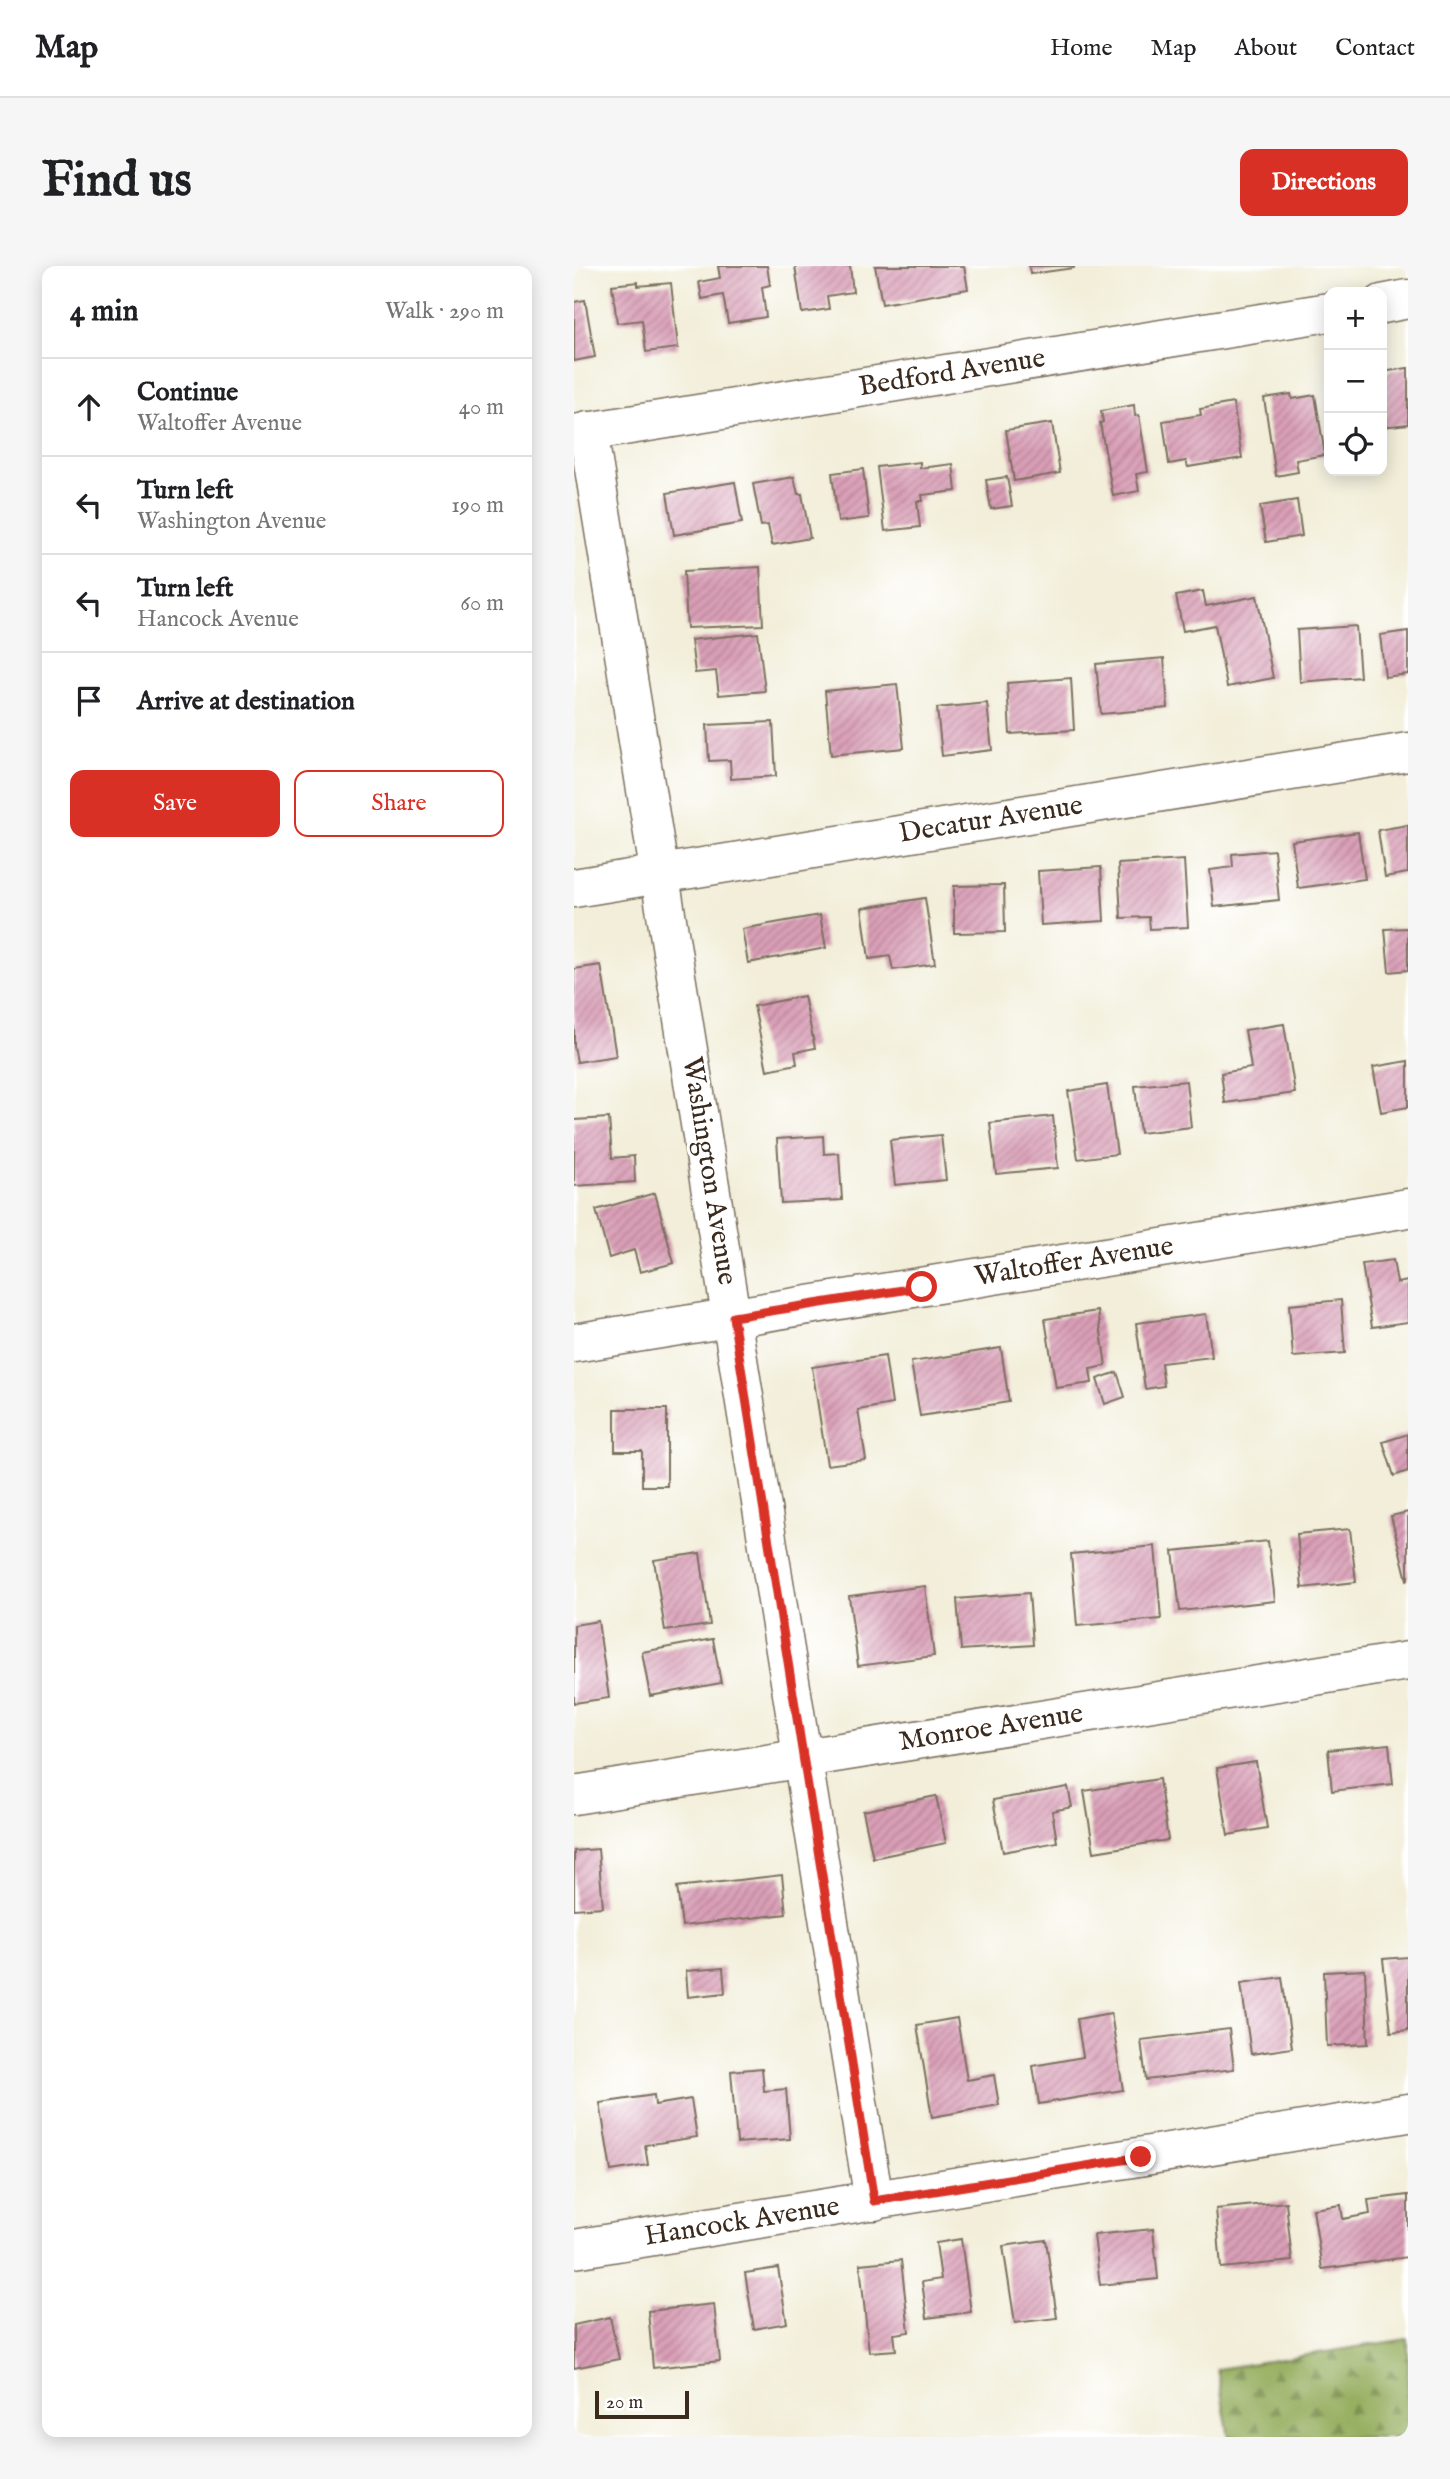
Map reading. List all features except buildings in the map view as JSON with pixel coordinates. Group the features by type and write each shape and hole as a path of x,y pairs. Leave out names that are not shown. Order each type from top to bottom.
{"street":[{"path":"1387,302 1408,299"},
{"name":"Bedford Avenue","path":"581,432 1324,313"},
{"name":"Washington Avenue","path":"581,432 660,874 874,2201"},
{"name":"Decatur Avenue","path":"574,888 1408,752"},
{"name":"Waltoffer Avenue","path":"574,1343 1408,1208"},
{"name":"Monroe Avenue","path":"574,1795 1408,1661"},
{"name":"Hancock Avenue","path":"574,2249 1408,2112"}],"green space":[{"path":"1408,2339 1408,2437 1229,2437 1217,2369"}],"route":[{"path":"922,1287 733,1317 874,2201 1141,2157"}]}
